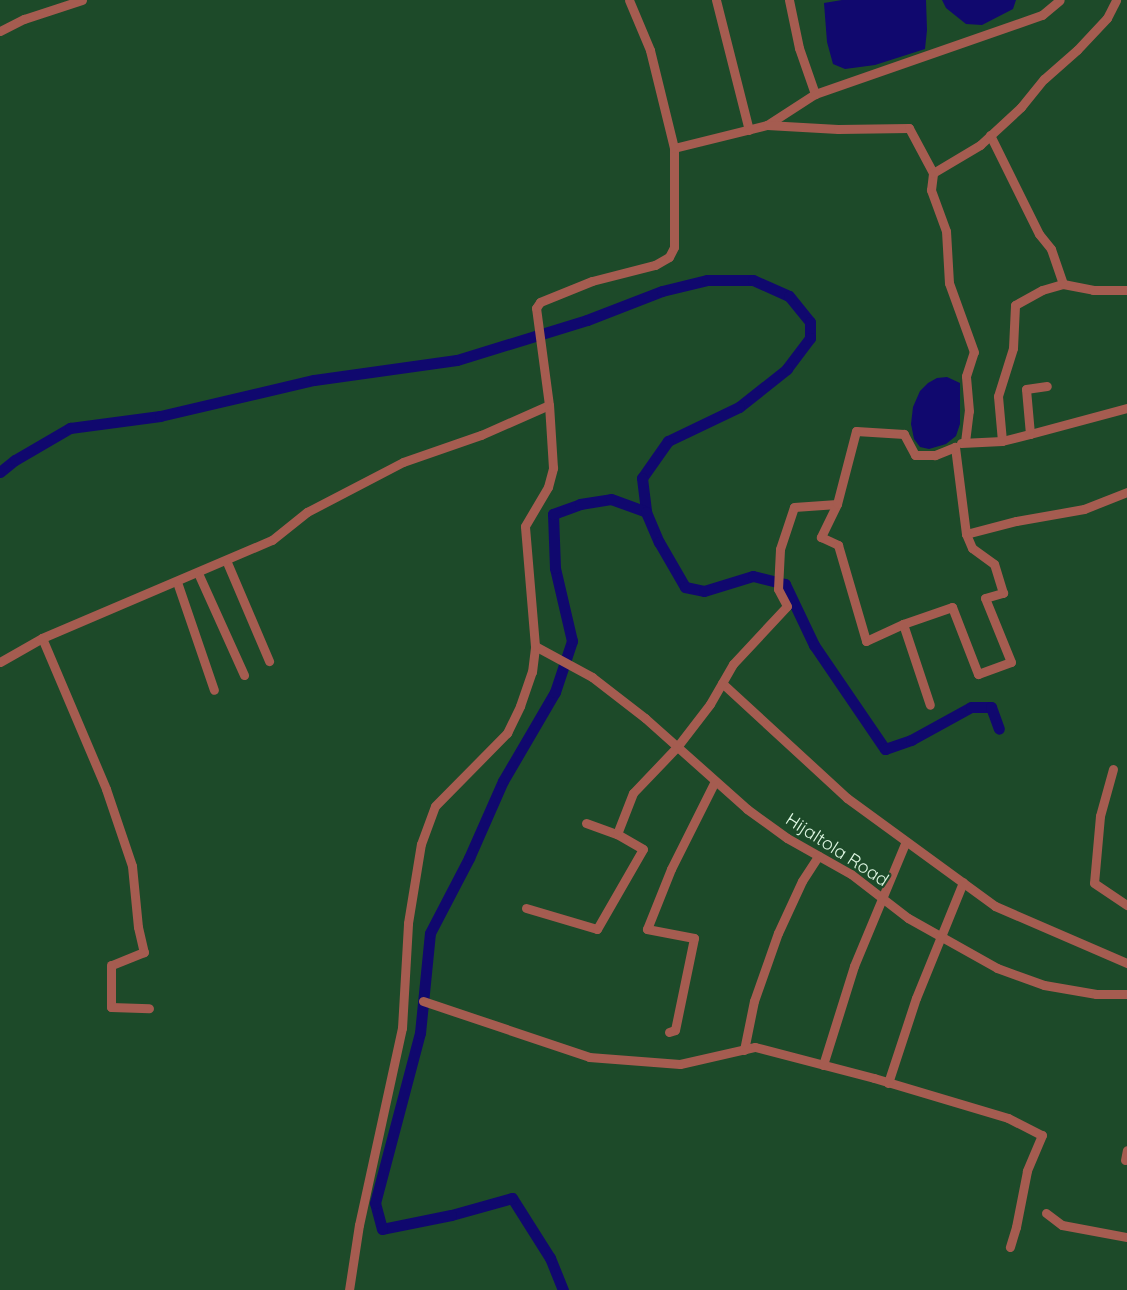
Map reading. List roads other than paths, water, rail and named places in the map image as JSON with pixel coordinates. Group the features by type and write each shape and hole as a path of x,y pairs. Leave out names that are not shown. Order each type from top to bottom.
{"street":[{"path":"0,31 24,19 82,0"},
{"path":"349,1290 363,1206 402,1028 408,923 421,844 434,806 507,732 520,706 532,672 535,646 525,526 548,487 553,468 548,405 536,308 540,302 592,281 655,265 669,257 674,247 674,148 650,50 629,0"},
{"path":"716,0 749,130"},
{"path":"789,0 799,48 815,94"},
{"path":"768,125 815,94 1042,15 1060,0"},
{"path":"934,173 980,146 1021,107 1044,79 1077,50 1106,18 1116,0"},
{"path":"674,148 768,125 838,129 909,128 934,173 931,190 946,231 949,283 974,352 966,376 969,411 965,442"},
{"path":"990,135 1035,227 1051,250 1063,284"},
{"path":"1002,441 998,396 1012,348 1015,305 1042,290 1063,284 1093,290 1127,290"},
{"path":"1030,434 1026,389 1047,386"},
{"path":"0,662 42,638 272,540 307,512 403,462 481,435 548,405"},
{"path":"954,447 966,534 972,548 994,564 1003,593 985,598 1011,662 978,674 952,607 903,624 866,641 838,545 821,536 837,504 856,431 904,434 915,455 935,455 965,442 1002,441 1127,408"},
{"path":"966,534 1016,521 1084,510 1127,492"},
{"path":"617,834 633,793 677,747 710,704 733,664 787,606 778,589 780,550 794,507 837,504"},
{"path":"226,560 269,661"},
{"path":"198,573 244,675"},
{"path":"177,582 214,690"},
{"path":"903,624 930,705"},
{"path":"42,638 106,789 132,866 138,927 144,952 111,965 111,1007 149,1008"},
{"name":"Hijaltola Road","path":"535,646 592,677 645,718 747,809 787,838 850,874 908,918 997,968 1044,985 1096,994 1127,994"},
{"path":"722,683 847,798 995,906 1127,963"},
{"path":"1113,769 1100,816 1094,883 1127,905"},
{"path":"669,1032 675,1030 694,938 647,929 671,869 715,781"},
{"path":"526,908 597,929 643,849 617,834 586,824"},
{"path":"823,1065 854,966 906,841"},
{"path":"744,1050 754,1001 778,933 802,881 818,856"},
{"path":"888,1082 916,998 963,882"},
{"path":"423,1001 589,1057 680,1064 755,1047 888,1082 1008,1118 1042,1135 1027,1171 1010,1247"},
{"path":"1125,1160 1127,1150"},
{"path":"1046,1213 1062,1225 1127,1237"}],"waterway":[{"path":"0,472 15,460 70,428 160,416 314,380 457,360 587,320 662,291 707,280 753,280 789,296 810,322 810,338 787,369 739,407 668,441 642,478 646,512"},
{"path":"563,1290 550,1258 512,1198 451,1215 382,1229 375,1203 420,1033 430,933 469,858 503,781 555,692 572,641 555,568 553,514 580,504 611,499 646,512 659,542 685,587 704,591 753,576 785,584 814,645 885,749 911,740 971,707 991,707 999,729"}]}
